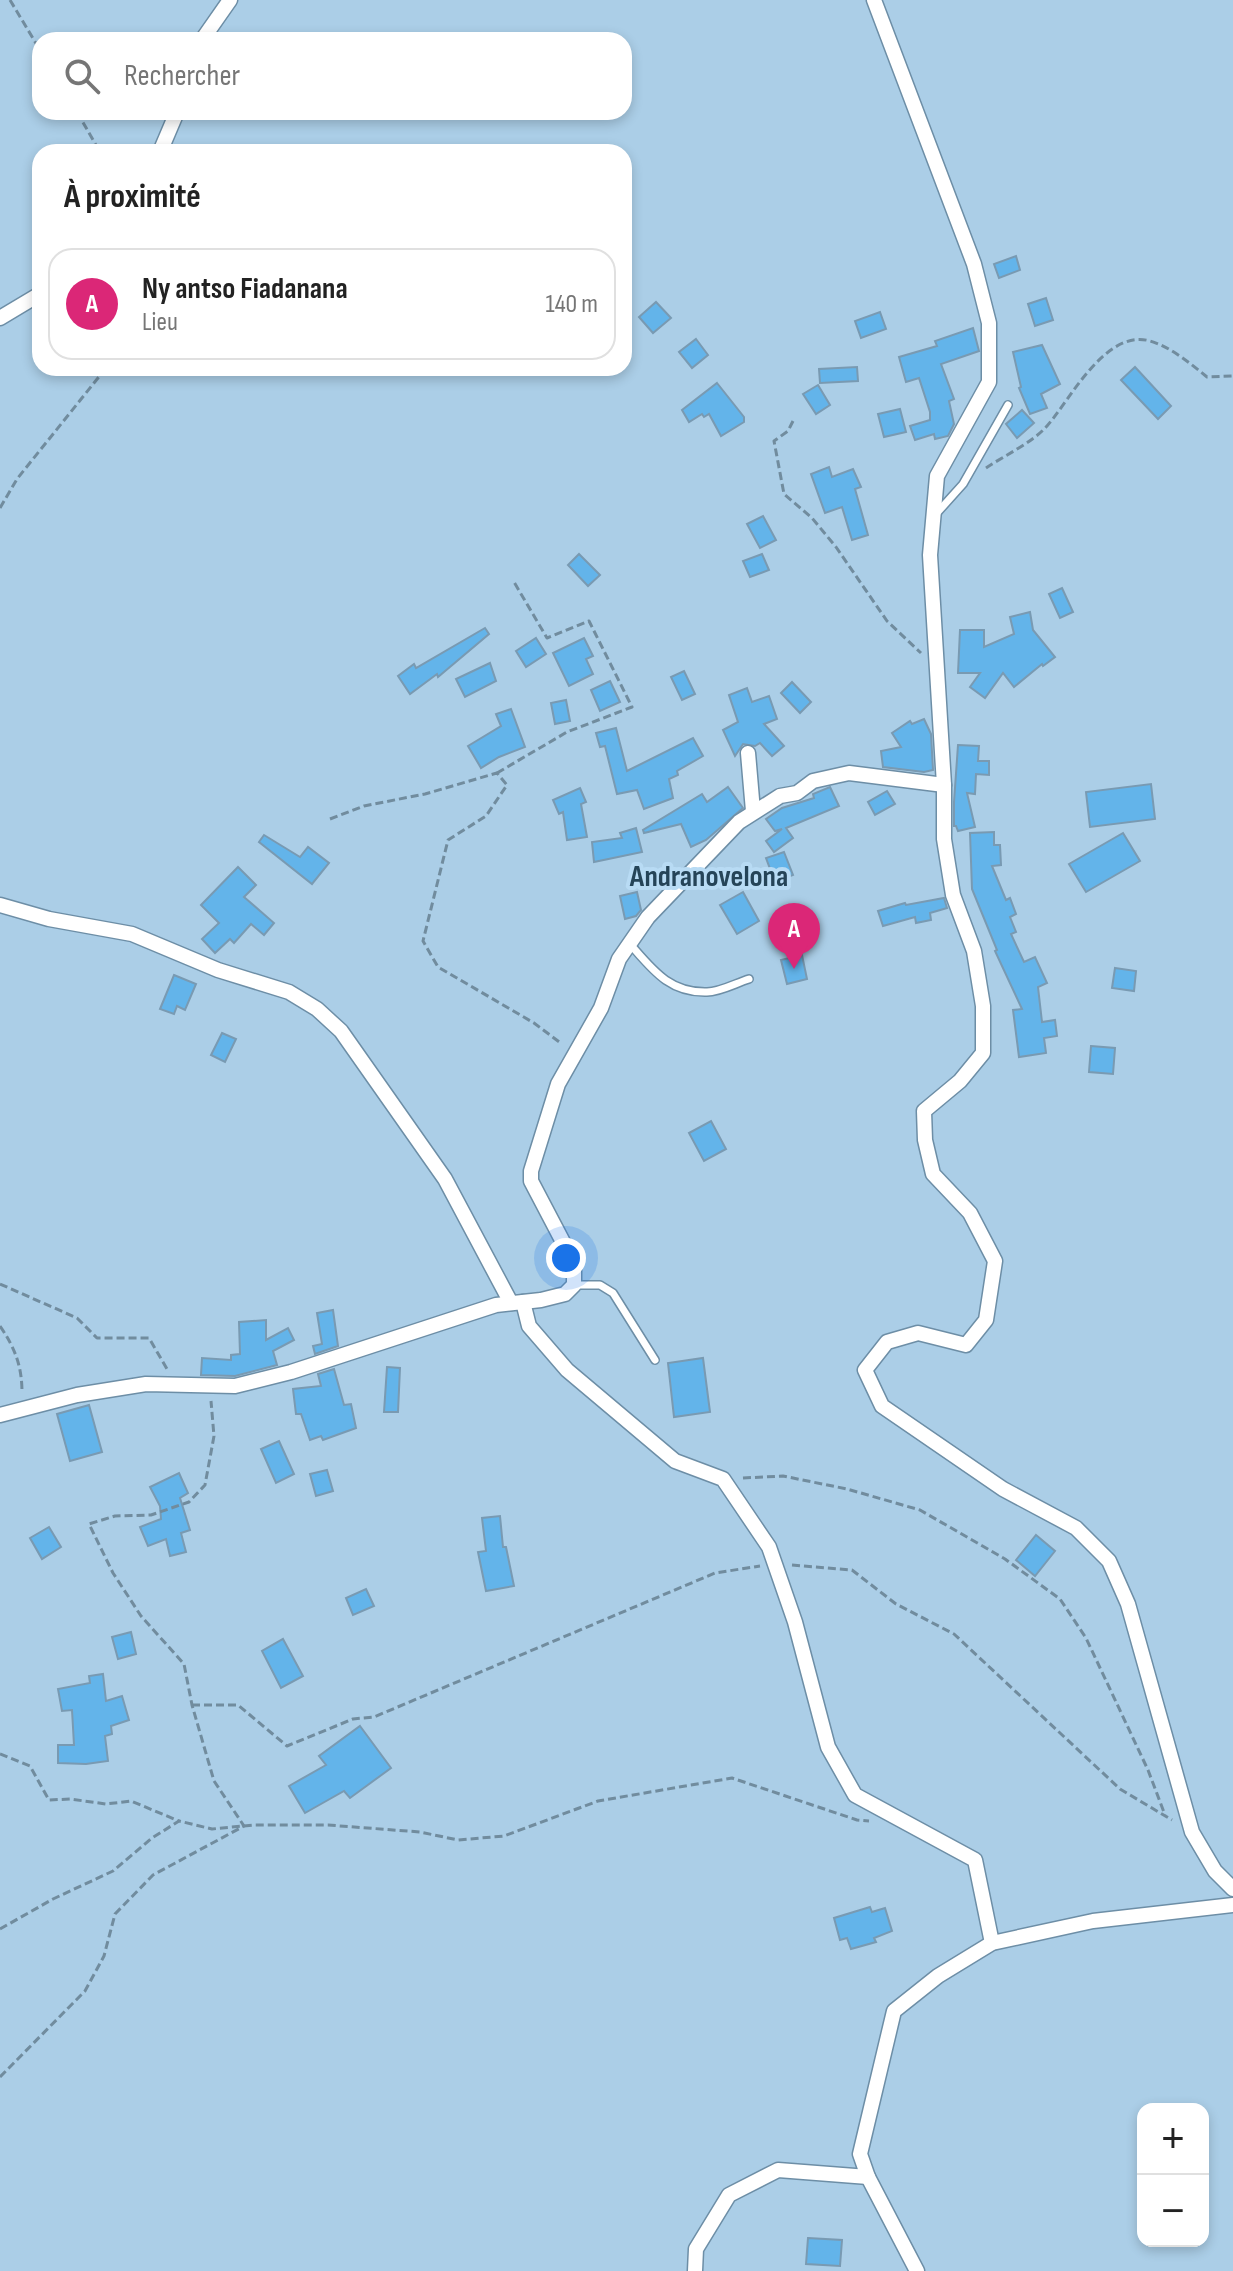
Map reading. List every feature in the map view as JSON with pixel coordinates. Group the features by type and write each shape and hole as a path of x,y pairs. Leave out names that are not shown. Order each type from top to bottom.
{"street":[{"path":"208,32 230,0"},
{"path":"874,0 974,264 989,323 989,382 937,476 930,555 944,785 944,839 953,895 974,951 983,1006 983,1053 960,1081 924,1111 925,1140 933,1174 970,1213 995,1261 986,1320 966,1345 918,1333 887,1342 865,1370 882,1406 1003,1489 1076,1528 1109,1561 1128,1604 1192,1832 1215,1871 1233,1889"},
{"path":"163,144 174,120"},
{"path":"0,318 32,299"},
{"path":"748,753 753,811"},
{"path":"0,1415 77,1395 146,1384 235,1386 291,1372 496,1305 565,1294 574,1285 574,1263 531,1181 531,1171 558,1084 601,1008 619,959 648,917 739,822 780,796 797,793 813,781 849,773 944,785"},
{"path":"0,905 49,919 132,934 218,970 289,992 317,1009 341,1031 445,1179 529,1326 567,1370 675,1461 723,1479 769,1547 795,1622 828,1747 855,1795 975,1860 992,1943"},
{"path":"917,2271 868,2177 860,2154 894,2011 938,1976 992,1943 1093,1921 1233,1905"},
{"path":"695,2271 696,2249 729,2195 778,2170 868,2177"}],"lane":[{"path":"932,519 963,484 1008,405"},
{"path":"630,944 662,980 680,987 708,992 749,979"},
{"path":"574,1285 600,1285 613,1293 655,1360"}],"path":[{"path":"10,0 32,37"},
{"path":"82,120 95,144"},
{"path":"963,484 1046,428 1095,363 1127,341 1149,340 1181,357 1207,377 1233,376"},
{"path":"0,508 17,479 100,376"},
{"path":"793,421 788,431 774,441 784,494 812,518 836,547 887,621 936,666"},
{"path":"330,819 364,806 425,794 497,773 567,732 632,707 589,621 547,638 514,582"},
{"path":"497,773 507,785 486,816 448,840 423,941 438,967 534,1023 575,1053"},
{"path":"0,1284 77,1318 97,1338 149,1338 171,1376"},
{"path":"0,1326 13,1345 22,1372 22,1409"},
{"path":"205,1386 213,1405 214,1436 205,1485 189,1502 151,1515 115,1516 89,1524 113,1573 141,1616 184,1664 192,1705 214,1781 244,1826"},
{"path":"723,1479 783,1476 847,1489 920,1510 1005,1559 1060,1599 1086,1638 1148,1770 1165,1815"},
{"path":"192,1705 238,1705 287,1746 353,1719 374,1717 389,1711 715,1573 775,1564 852,1570 896,1604 954,1634 1120,1789 1192,1832"},
{"path":"0,1754 30,1766 49,1800 70,1799 106,1804 131,1801 179,1821 212,1829 328,1825 420,1832 458,1840 504,1836 598,1801 732,1778 857,1820 870,1821"},
{"path":"0,1929 53,1899 113,1871 152,1838 179,1821"},
{"path":"0,2077 85,1991 104,1956 115,1914 153,1875 244,1826"}],"building":[{"path":"1016,256 1020,270 999,278 994,264"},
{"path":"1046,298 1053,320 1035,326 1028,304"},
{"path":"656,302 671,318 653,333 639,317"},
{"path":"880,312 886,329 861,338 855,321"},
{"path":"973,328 979,351 941,364 954,399 949,401 954,424 948,436 935,439 934,434 915,440 910,426 930,420 930,412 919,378 906,382 899,357 937,346 935,341"},
{"path":"696,339 708,355 692,368 679,352"},
{"path":"1042,345 1060,384 1041,394 1047,408 1030,414 1019,388 1013,352"},
{"path":"857,367 858,381 820,383 819,369"},
{"path":"1135,367 1171,406 1158,419 1121,380"},
{"path":"717,383 744,417 744,422 721,436 709,414 704,417 702,414 689,422 682,410"},
{"path":"818,385 830,405 816,414 803,394"},
{"path":"900,409 906,432 884,437 878,414"},
{"path":"1022,410 1034,423 1017,438 1006,424"},
{"path":"829,467 832,477 853,469 861,487 855,489 868,535 852,540 842,507 825,513 811,474"},
{"path":"763,516 776,540 760,548 747,524"},
{"path":"579,554 600,575 588,586 568,565"},
{"path":"762,554 769,570 750,577 743,561"},
{"path":"1062,588 1073,612 1060,618 1049,594"},
{"path":"1030,612 1033,630 1055,657 1014,687 1003,673 985,698 970,687 980,673 958,673 960,630 984,630 984,647 1014,634 1010,617"},
{"path":"485,628 489,634 438,677 437,674 410,694 398,676 414,664 416,668"},
{"path":"536,638 546,654 526,667 516,651"},
{"path":"584,638 593,656 586,659 593,674 569,686 553,653"},
{"path":"490,663 496,681 465,697 456,679"},
{"path":"684,671 695,694 682,700 671,677"},
{"path":"610,681 620,702 600,711 591,690"},
{"path":"792,682 811,702 800,713 781,693"},
{"path":"747,688 752,702 769,696 777,719 764,724 784,746 772,756 760,743 755,746 743,744 735,756 723,730 738,722 729,695"},
{"path":"566,700 570,721 555,724 551,703"},
{"path":"511,709 525,747 481,768 468,746 501,726 496,714"},
{"path":"924,719 931,734 933,770 924,772 883,767 881,751 901,747 892,733 910,721 912,724"},
{"path":"616,728 627,771 693,738 703,756 669,779 673,798 644,809 637,790 617,794 605,746 600,747 596,733"},
{"path":"958,745 979,746 978,761 989,761 989,775 976,774 975,794 967,793 975,827 958,831 954,826 954,802"},
{"path":"1151,784 1155,819 1090,827 1086,792"},
{"path":"728,787 743,808 706,840 691,847 681,824 644,833 643,830 702,794 707,802"},
{"path":"830,787 839,806 786,828 793,838 774,852 766,841 782,829 775,831 766,819 782,808 814,798 813,794"},
{"path":"580,788 586,802 581,804 587,837 567,840 563,812 559,814 553,800"},
{"path":"887,791 895,804 875,815 868,802"},
{"path":"636,828 642,852 594,862 592,842 622,838 620,833"},
{"path":"994,832 994,845 1000,845 1001,865 992,866 1006,900 1010,898 1016,914 1010,917 1016,932 1011,934 1024,962 1035,957 1047,983 1038,987 1042,1022 1055,1020 1057,1036 1044,1038 1046,1053 1019,1057 1013,1010 1022,1009 995,951 972,889 970,833"},
{"path":"1123,833 1140,861 1086,892 1069,864"},
{"path":"264,835 300,857 308,847 329,863 312,884 259,842"},
{"path":"784,852 793,875 775,882 766,858"},
{"path":"238,867 256,885 244,897 274,923 264,935 251,924 234,943 230,939 215,953 202,939 219,923 201,905"},
{"path":"637,892 641,910 636,916 625,919 620,896"},
{"path":"743,892 759,921 737,934 720,905"},
{"path":"944,898 947,908 930,913 931,920 916,923 915,917 883,926 878,911 905,903"},
{"path":"802,955 807,979 787,984 781,960"},
{"path":"1115,968 1136,971 1134,991 1112,988"},
{"path":"174,975 196,984 185,1010 177,1006 174,1014 160,1009"},
{"path":"222,1033 236,1039 225,1062 211,1055"},
{"path":"1091,1046 1115,1048 1113,1074 1089,1072"},
{"path":"711,1121 726,1149 704,1161 689,1133"},
{"path":"333,1310 338,1346 315,1354 313,1346 322,1344 317,1313"},
{"path":"266,1320 266,1340 288,1328 294,1340 273,1351 277,1365 235,1376 201,1375 202,1358 231,1360 231,1355 240,1354 239,1322"},
{"path":"703,1358 710,1412 674,1417 668,1363"},
{"path":"387,1367 400,1368 398,1412 384,1412"},
{"path":"334,1369 344,1405 351,1404 356,1428 323,1440 321,1436 310,1440 301,1414 296,1414 293,1389 321,1386 318,1374"},
{"path":"89,1405 102,1452 70,1461 57,1414"},
{"path":"279,1441 294,1474 276,1483 261,1449"},
{"path":"327,1470 333,1491 316,1496 310,1474"},
{"path":"179,1473 188,1493 180,1498 190,1530 181,1533 186,1552 170,1556 166,1539 148,1546 140,1527 161,1519 160,1506 150,1487"},
{"path":"500,1516 503,1547 506,1547 514,1586 486,1591 478,1552 486,1551 482,1518"},
{"path":"49,1527 61,1547 42,1559 30,1538"},
{"path":"1036,1535 1055,1551 1035,1576 1016,1560"},
{"path":"366,1589 374,1606 353,1615 346,1598"},
{"path":"131,1632 136,1654 118,1659 112,1637"},
{"path":"283,1639 303,1676 281,1688 262,1651"},
{"path":"103,1674 106,1701 122,1696 129,1720 111,1726 112,1734 105,1736 108,1761 58,1763 58,1745 74,1745 72,1710 62,1711 58,1689 90,1683 89,1676"},
{"path":"360,1726 391,1768 350,1798 344,1791 305,1813 289,1786 326,1765 319,1756"},
{"path":"870,1907 872,1912 885,1908 892,1931 874,1938 876,1942 851,1949 847,1938 840,1940 834,1918"},
{"path":"808,2238 842,2240 840,2266 806,2264"}],"place":[{"name":"Ny antso Fiadanana","path":"794,969"}],"district":[{"name":"Andranovelona","path":"709,876"}]}
